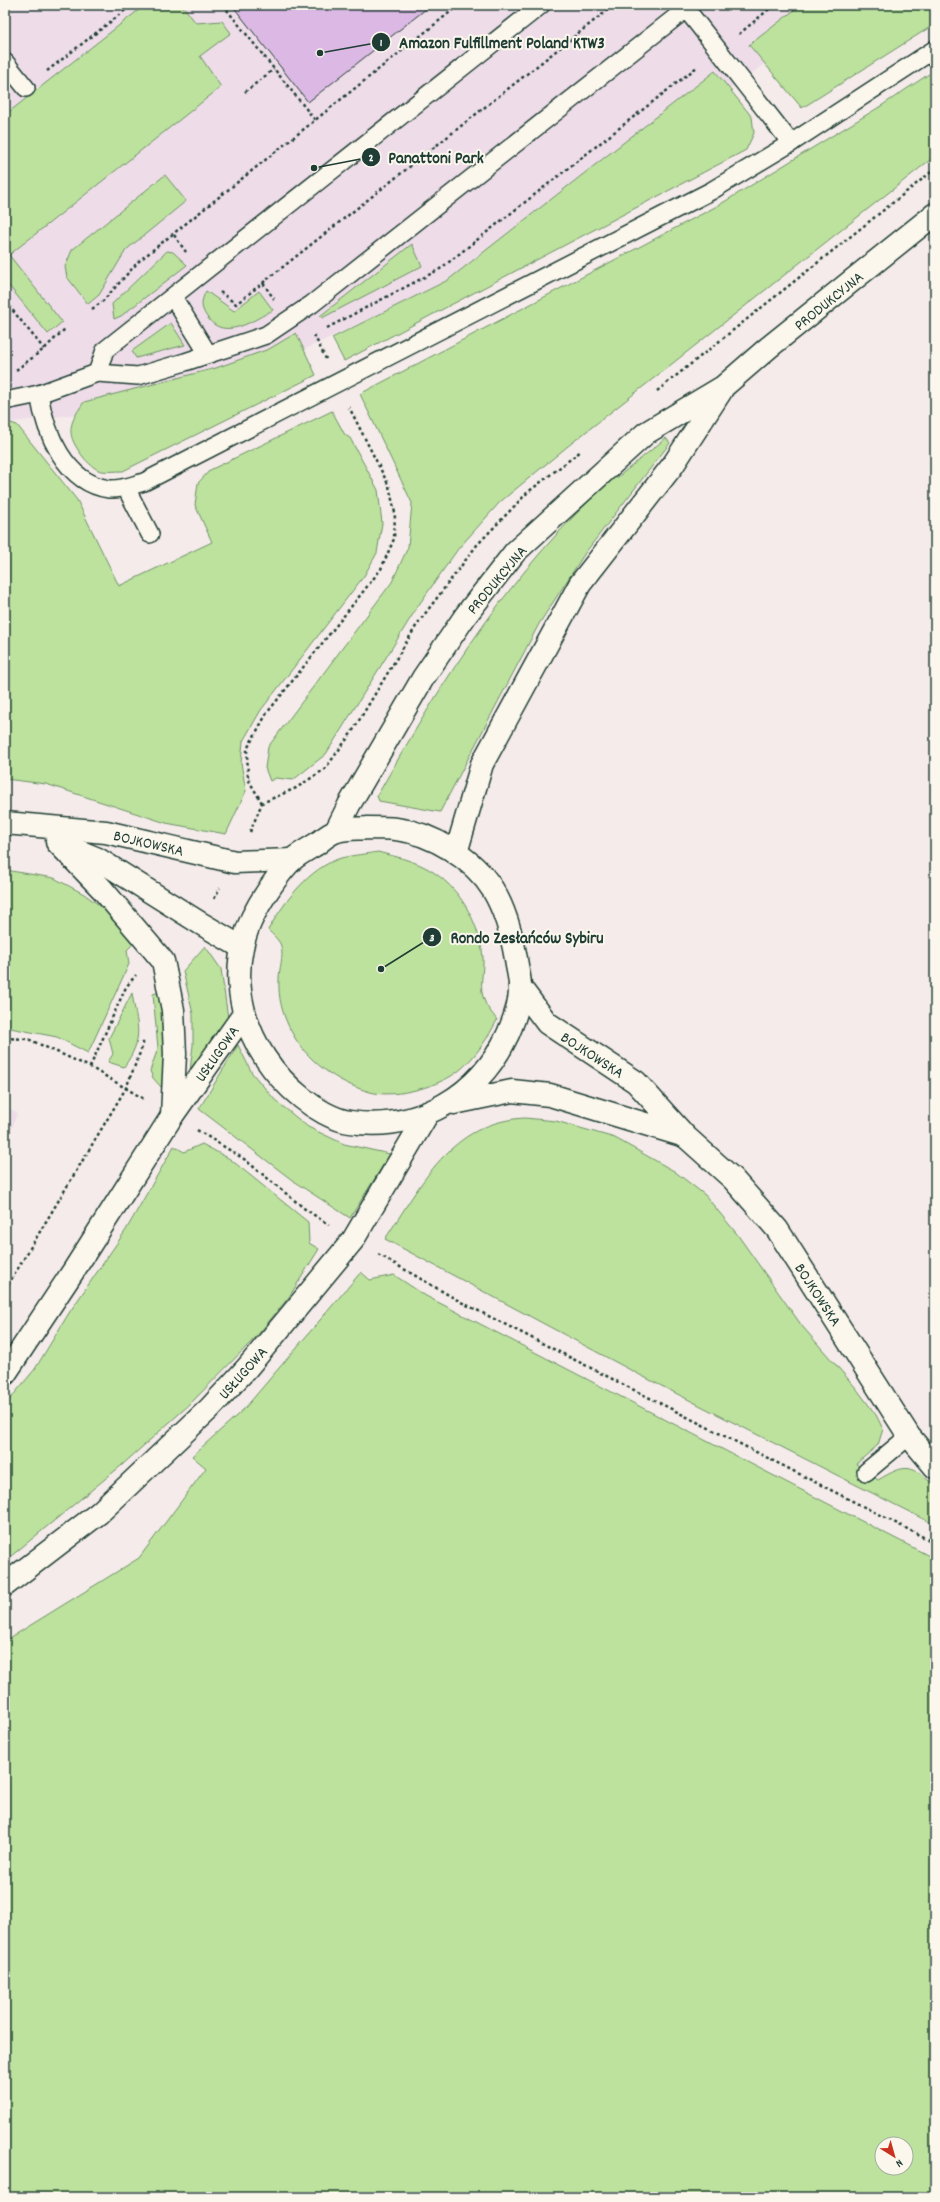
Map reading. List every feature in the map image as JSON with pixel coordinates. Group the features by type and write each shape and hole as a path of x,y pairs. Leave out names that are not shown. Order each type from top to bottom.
{"street":[{"name":"PRODUKCYJNA","path":"336,831 349,805 423,678 466,615 515,552 646,434 723,387 768,348 935,214"},
{"name":"PRODUKCYJNA","path":"456,853 482,764 580,584 673,465 723,387"},
{"name":"BOJKOWSKA","path":"5,823 98,859 241,947"},
{"name":"BOJKOWSKA","path":"5,823 106,832 235,862 292,860"},
{"path":"292,860 336,831 368,828 397,829 425,837 456,853 474,868 492,890 504,916 514,945 520,987 513,1023 498,1056 475,1084 437,1109"},
{"path":"56,842 102,889 163,961 173,1010 175,1054 172,1116"},
{"name":"BOJKOWSKA","path":"292,860 267,892 251,919 241,947 240,993 244,1014 261,1054 284,1083 312,1106 348,1122 389,1123 512,1090 550,1095 685,1136"},
{"name":"BOJKOWSKA","path":"520,987 548,1024 636,1082 685,1136 733,1178 777,1229 909,1436 935,1467"},
{"name":"USŁUGOWA","path":"5,1374 74,1270 172,1116 244,1014"},
{"name":"USŁUGOWA","path":"5,1586 99,1513 210,1408 247,1368 353,1240 437,1109"}],"lane":[{"path":"97,373 104,350 542,5"},
{"path":"5,401 39,394 97,373 138,376 266,335 307,308 685,7 791,143"},
{"path":"39,394 42,410 54,441 66,462 74,471 93,485 109,489 126,488 144,482 711,191 791,143 935,48"},
{"path":"5,62 26,88"},
{"path":"173,297 208,354"},
{"path":"126,488 150,534"},
{"path":"866,1472 909,1436"}],"path":[{"path":"26,88 132,5"},
{"path":"223,5 315,120"},
{"path":"92,309 102,302 139,261 459,5"},
{"path":"217,290 236,304 614,5"},
{"path":"262,803 248,779 247,749 267,713 381,569 394,540 395,513 388,486 314,335 440,269 774,5"},
{"path":"245,92 274,69"},
{"path":"174,234 188,254"},
{"path":"262,283 276,300"},
{"path":"5,301 44,349"},
{"path":"16,370 44,349 66,328"},
{"path":"90,1067 126,987 137,974 138,982"},
{"path":"5,1038 28,1039 90,1067 244,1159 305,1209 353,1240 458,1301 935,1542"},
{"path":"5,1290 126,1088 143,1046 143,1038"}],"shaded area":[{"path":"5,5 845,5 516,246 376,316 303,350 110,410 5,423"},
{"path":"5,1106 17,1113 5,1149"}],"green space":[{"path":"145,5 182,5 196,23 222,21 231,33 200,56 221,87 9,255 62,322 48,334 5,281 5,115"},
{"path":"801,5 935,5 935,24 802,108 749,45"},
{"path":"935,70 935,156 568,446 500,502 458,549 418,606 326,754 293,780 276,778 270,781 265,768 268,747 392,582 408,547 412,503 360,394 719,205 881,106"},
{"path":"715,71 752,117 754,133 746,150 344,361 332,338 448,280"},
{"path":"165,175 186,201 126,250 99,295 88,304 67,277 65,267 72,250"},
{"path":"412,244 422,266 322,318 320,316"},
{"path":"167,251 173,252 187,265 121,316 114,319 112,304"},
{"path":"206,291 234,311 259,291 273,310 239,327 222,328 214,324 203,310 202,301"},
{"path":"171,323 185,345 136,358 132,351"},
{"path":"296,333 316,375 123,471 101,471 97,469 85,460 74,443 71,430 72,424 78,410 84,402 216,368 269,349"},
{"path":"332,411 345,435 350,438 378,490 382,523 377,553 364,576 261,710 243,741 241,763 246,791 226,834 166,823 46,784 5,779 5,421 17,425 77,500 119,586 212,542 195,505 198,483 210,470"},
{"path":"666,438 670,443 585,553 539,624 440,812 379,801 377,796 428,709 482,627 512,588 543,550 577,513 614,477 618,477"},
{"path":"378,852 425,867 450,886 460,898 469,912 480,941 483,957 483,997 487,1006 497,1020 486,1040 477,1052 467,1064 453,1075 418,1090 392,1094 370,1092 346,1083 323,1069 304,1051 290,1029 283,1011 279,986 282,950 279,942 268,930 290,897 318,869 341,858"},
{"path":"5,870 54,878 84,894 114,916 135,942 127,950 129,964 88,1053 57,1037 5,1027"},
{"path":"205,946 221,969 228,1018 192,1077 190,1071 193,1045 193,1014 183,971"},
{"path":"159,992 166,1008 167,1069 161,1087 153,1078 150,1071 158,1048 153,994"},
{"path":"132,993 138,1031 135,1047 131,1057 124,1067 108,1062 113,1054 109,1038"},
{"path":"238,1045 252,1073 275,1100 308,1127 344,1144 390,1154 350,1218 296,1183 199,1109"},
{"path":"525,1118 556,1121 615,1138 674,1171 705,1195 737,1234 802,1326 856,1388 876,1415 883,1429 878,1445 856,1464 878,1480 895,1471 908,1468 914,1470 927,1479 935,1487 935,1525 638,1374 385,1239 426,1178 441,1159 458,1144 477,1131 499,1122"},
{"path":"202,1144 230,1159 308,1222 309,1243 319,1249 289,1297 256,1337 189,1405 122,1465 5,1561 5,1405 35,1369 69,1313 126,1230 174,1146 184,1152"},
{"path":"361,1272 370,1280 394,1275 426,1296 935,1559 935,2197 5,2197 5,1641 139,1558 206,1468 192,1456 245,1408"}],"building":[{"path":"232,5 431,5 308,102"}],"place":[{"name":"Amazon Fulfillment Poland KTW3","path":"320,53"},
{"name":"Panattoni Park","path":"314,168"},
{"name":"Rondo Zesłańców Sybiru","path":"381,969"}]}
